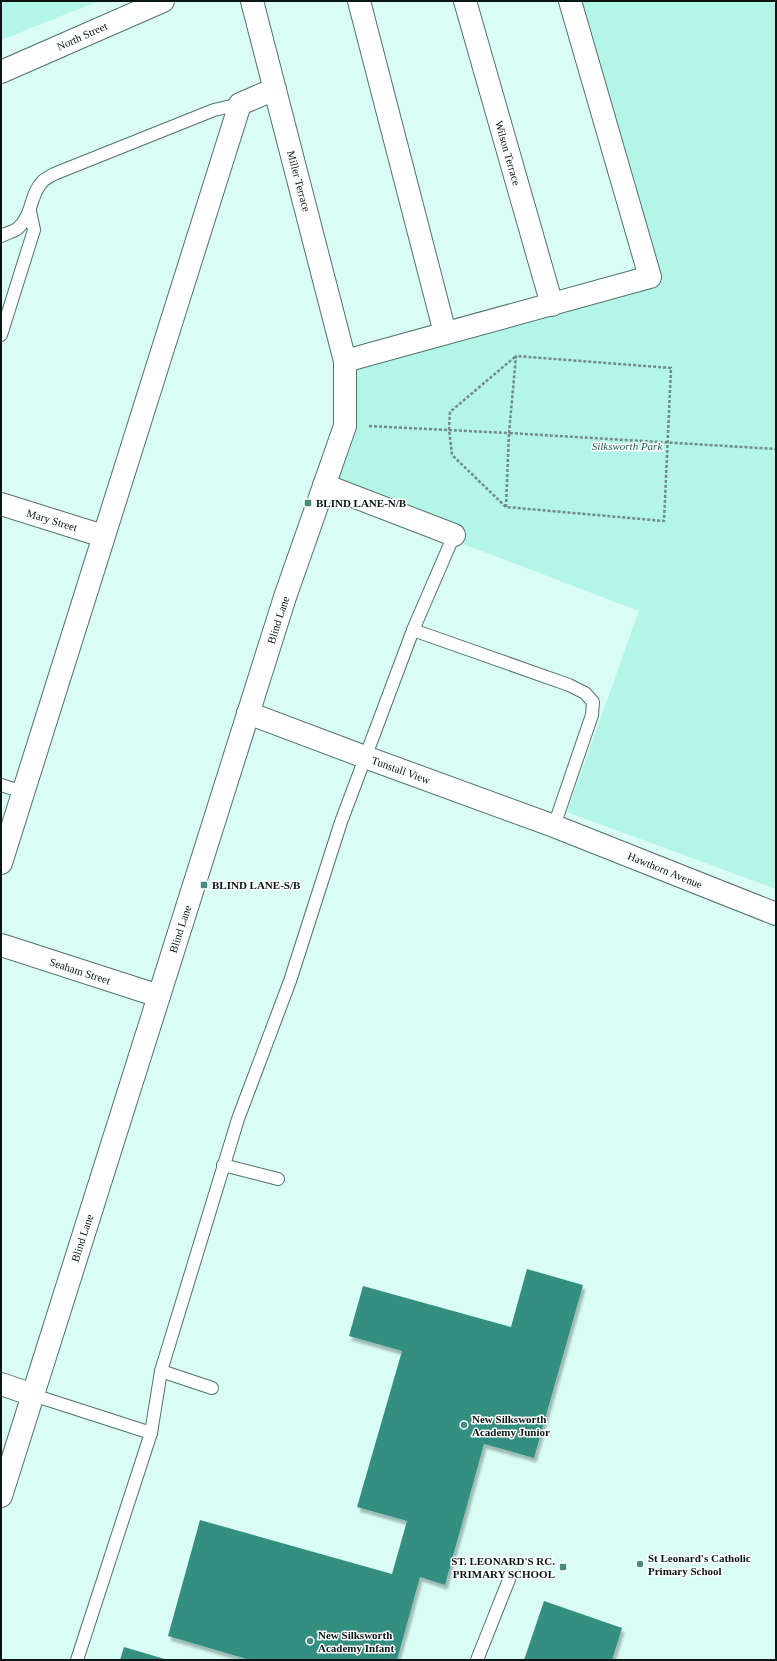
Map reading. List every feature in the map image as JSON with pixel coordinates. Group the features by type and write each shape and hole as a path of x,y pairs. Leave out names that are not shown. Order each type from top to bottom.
{"street":[{"name":"North Street","path":"1,72 163,1"},
{"name":"Miller Terrace","path":"252,1 345,361"},
{"path":"359,1 446,333"},
{"name":"Wilson Terrace","path":"465,1 552,305"},
{"path":"345,361 650,278 570,1"},
{"path":"1,863 240,104 275,89"},
{"name":"Blind Lane","path":"1,1496 285,597 345,426 345,361"},
{"path":"324,485 454,535"},
{"name":"Mary Street","path":"1,504 103,536"},
{"name":"Tunstall View","path":"248,713 554,826"},
{"name":"Hawthorn Avenue","path":"554,826 776,914"},
{"name":"Seaham Street","path":"1,945 159,996"},
{"path":"1,1384 33,1395"}],"lane":[{"path":"1,236 17,230 25,221 36,192 43,181 54,174 214,110 240,104"},
{"path":"1,335 34,230 30,211"},
{"path":"78,1660 151,1433 161,1371 238,1119 290,981 340,822 413,630 454,535"},
{"path":"413,630 569,685 585,693 593,702 592,715 554,826"},
{"path":"1,785 23,792"},
{"path":"224,1165 278,1179"},
{"path":"161,1371 212,1388"},
{"path":"33,1395 151,1433"},
{"path":"477,1660 510,1577"}],"path":[{"path":"506,507 509,433 516,356"},
{"path":"516,356 671,368 664,521 506,507 452,455 449,429 450,412 516,356"},
{"path":"345,426 449,429 776,449"}],"green space":[{"path":"1,1 99,1 1,40"},
{"name":"Silksworth Park","path":"563,1 773,1 776,7 776,889 567,812 639,611 461,543 460,531 331,482 345,361 659,284 644,234"}],"building":[{"path":"527,1269 583,1285 534,1458 484,1444 445,1585 420,1577 397,1660 250,1660 168,1636 200,1520 392,1574 407,1521 357,1507 402,1351 349,1336 363,1286 511,1327"},
{"path":"544,1601 622,1628 612,1660 524,1660"},
{"path":"124,1647 168,1660 120,1660"}],"place":[{"name":"BLIND LANE-N/B","path":"308,503"},
{"name":"BLIND LANE-S/B","path":"204,885"},
{"name":"New Silksworth Academy Junior","path":"464,1425"},
{"name":"St Leonard's Catholic Primary School","path":"640,1564"},
{"name":"ST. LEONARD'S RC. PRIMARY SCHOOL","path":"563,1567"},
{"name":"New Silksworth Academy Infant","path":"310,1641"}]}
